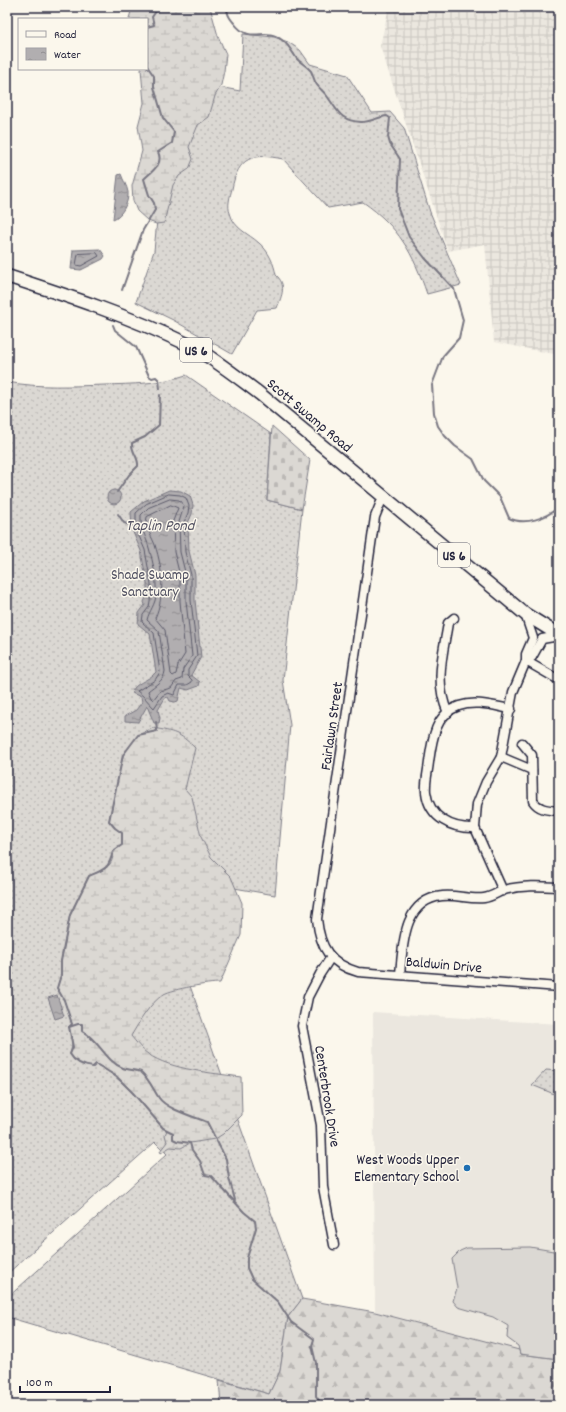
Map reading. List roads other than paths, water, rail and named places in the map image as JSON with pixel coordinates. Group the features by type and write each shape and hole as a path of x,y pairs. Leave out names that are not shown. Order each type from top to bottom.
{"highway":[{"name":"Scott Swamp Road","path":"7,276 114,313 188,345 260,394 525,614 559,636"}],"street":[{"name":"Fairlawn Street","path":"331,958 319,938 317,919 375,517 383,497"},
{"path":"503,891 475,828 477,804 486,782 501,757 511,710 513,692 526,661 526,654 533,638 525,614"},
{"path":"448,713 440,693 440,676 448,623 454,618"},
{"path":"526,661 532,657 542,639 559,636"},
{"path":"526,661 559,680"},
{"path":"475,828 464,829 448,824 436,815 428,800 426,784 432,738 437,725 448,713 458,706 472,704 511,710"},
{"path":"522,743 532,755 532,797 536,805 543,809 559,811"},
{"path":"501,757 532,770"},
{"path":"400,974 408,925 416,910 423,902 442,896 486,898 503,891 526,886 559,887"},
{"name":"Baldwin Drive","path":"331,958 344,968 358,972 559,987"},
{"name":"Centerbrook Drive","path":"331,958 320,974 308,997 302,1026 320,1125 323,1187 334,1245"}],"water":[{"path":"121,174 128,192 128,196 122,212 113,219 118,175"},
{"path":"100,249 105,256 103,259 81,270 71,269 73,250"},
{"path":"114,490 119,492 121,497 119,502 114,504 109,502 107,497 109,492"},
{"name":"Taplin Pond","path":"169,490 181,491 190,496 193,505 192,514 188,523 189,551 195,575 195,600 201,657 191,675 200,682 199,686 188,690 181,688 178,701 170,701 168,697 165,698 158,710 160,718 159,723 154,723 147,706 138,722 125,721 125,716 136,710 142,702 141,697 132,693 133,690 138,684 156,672 150,634 138,624 139,613 145,605 144,602 147,595 147,584 141,551 132,530 131,512 144,501"},
{"path":"57,995 64,1016 55,1019 48,998"}],"waterway":[{"path":"148,27 154,25 152,17 159,7"},
{"path":"227,7 227,12 240,30 252,35 269,34 275,36 289,46 297,59 311,71 315,82 337,111 348,120 361,122 387,116 390,118 388,137 390,144 400,159 398,209 409,237 425,258 454,289 463,320 459,338 443,356 432,385 434,413 438,426 455,446 473,459 484,481 500,497 509,518 522,521 535,520 559,507"},
{"path":"122,290 143,230 155,210 154,203 149,195 144,179 158,164 158,152 172,143 174,132 163,118 154,87 154,76 148,67"},
{"path":"113,325 115,330 136,347 149,376 152,378 156,377 159,380 160,389"},
{"path":"117,492 129,475 138,466 132,443 145,437 159,425 160,395"},
{"path":"118,514 124,523 134,526"},
{"path":"156,722 157,731 138,735 123,755 109,821 122,833 122,845 113,851 110,862 106,868 89,876 70,915 61,961 61,975 57,988 64,1000 72,1024 69,1027 73,1047 70,1054 74,1060 80,1064 93,1067 96,1064 116,1076 133,1093 163,1128 173,1133 173,1139 190,1143 192,1150 200,1161 205,1175 211,1176 244,1212 255,1221 256,1228 247,1258 247,1268 252,1279 278,1302 291,1322 314,1339 312,1346 316,1363 316,1396 322,1405"},
{"path":"69,1027 82,1024 82,1031 93,1040 111,1061 123,1068 141,1072 159,1098 168,1106 207,1122 226,1159 235,1200"}],"place":[{"name":"West Woods Upper Elementary School","path":"467,1168"}],"park label":[{"name":"Shade Swamp Sanctuary","path":"150,582"}]}
